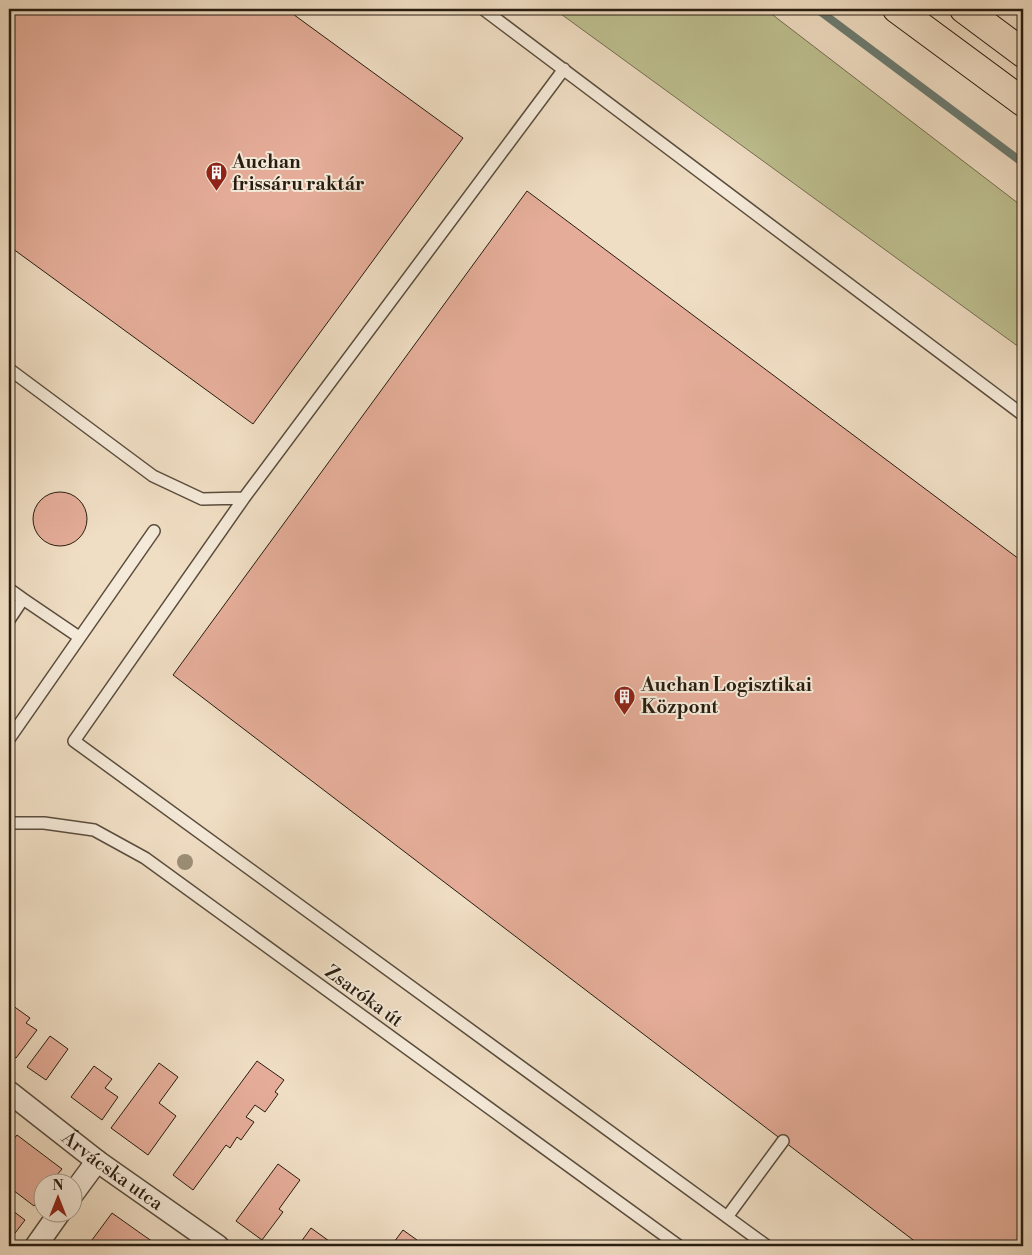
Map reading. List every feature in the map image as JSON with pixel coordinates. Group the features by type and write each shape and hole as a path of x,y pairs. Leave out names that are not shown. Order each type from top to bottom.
{"highway":[{"path":"897,9 1023,102"},
{"path":"964,9 1023,53"}],"street":[{"name":"Árvácska utca","path":"9,1092 97,1161 218,1246"},
{"path":"82,1181 97,1161"},
{"path":"36,1246 53,1222"}],"lane":[{"path":"483,9 1023,415"},
{"path":"564,69 244,498 74,741 767,1246"},
{"path":"9,369 153,476 202,500 244,498"},
{"path":"9,739 154,532"},
{"path":"9,589 79,637"},
{"path":"9,620 24,599"},
{"name":"Zsaróka út","path":"9,822 44,823 94,830 146,858 679,1246"},
{"path":"727,1217 783,1141"}],"green space":[{"path":"554,9 765,9 1023,207 1023,350"}],"building":[{"name":"Auchan frissáru raktár","path":"9,9 286,9 463,138 253,424 9,246"},
{"name":"Auchan Logisztikai Központ","path":"527,191 1023,562 1023,1246 921,1246 173,675"},
{"path":"55,492 65,492 75,496 83,504 87,519 83,534 75,542 65,546 55,546 45,542 37,534 33,524 33,514 37,504 45,496"},
{"path":"9,1003 30,1018 26,1023 37,1030 16,1058 9,1053"},
{"path":"50,1036 68,1049 46,1080 27,1067"},
{"path":"257,1061 284,1080 275,1092 278,1094 265,1112 255,1105 246,1117 254,1122 241,1140 237,1137 230,1148 226,1145 193,1190 173,1175"},
{"path":"159,1063 178,1077 159,1103 176,1116 148,1155 111,1128"},
{"path":"94,1066 112,1079 105,1088 118,1097 102,1120 71,1097"},
{"path":"17,1135 62,1169 59,1172 32,1172 32,1204 9,1187 9,1175 12,1171 9,1169 9,1146"},
{"path":"278,1164 300,1180 279,1209 283,1212 262,1240 236,1221"},
{"path":"9,1208 25,1220 9,1241"},
{"path":"112,1213 159,1246 100,1246 92,1240"},
{"path":"311,1228 336,1246 298,1246"},
{"path":"403,1230 417,1240 413,1246 391,1246"}],"waterway":[{"path":"817,9 1023,163"}],"place":[{"name":"Auchan frissáru raktár","path":"216,192"},
{"name":"Auchan Logisztikai Központ","path":"625,715"}]}
